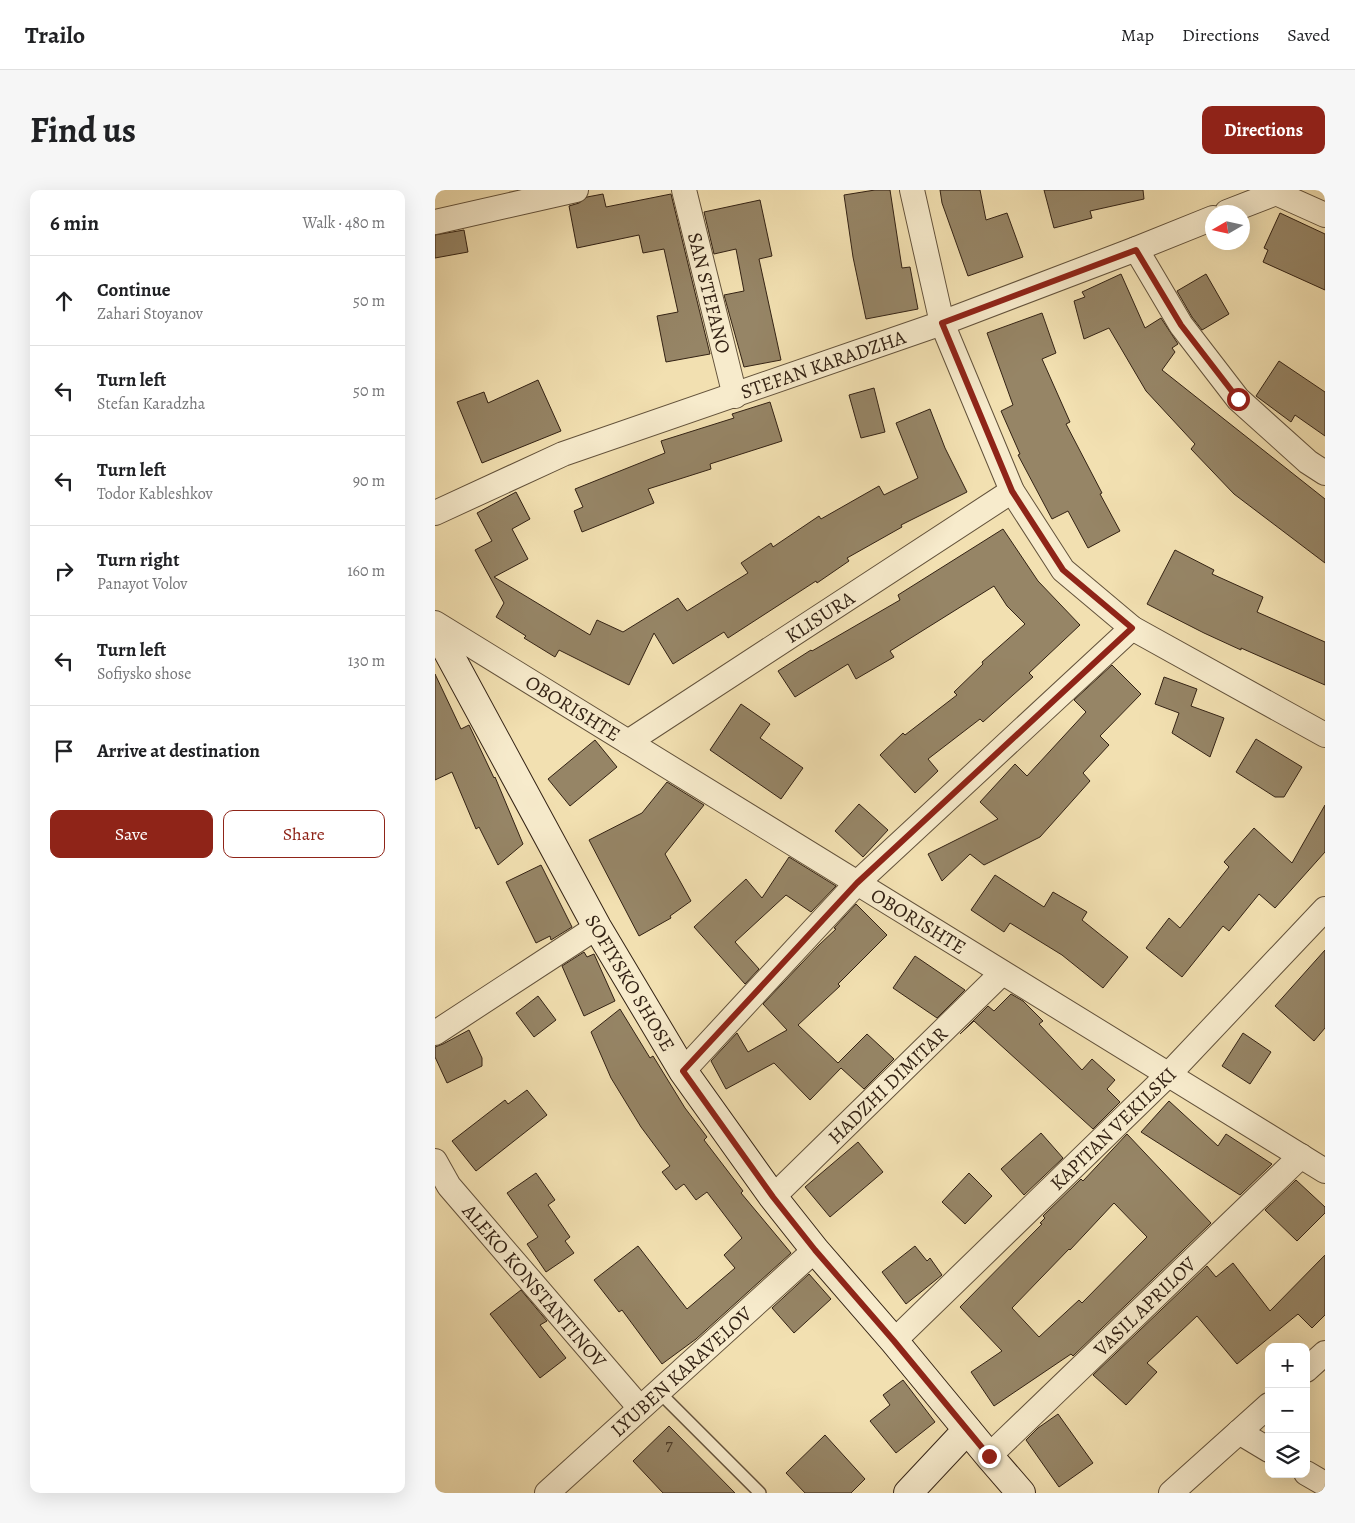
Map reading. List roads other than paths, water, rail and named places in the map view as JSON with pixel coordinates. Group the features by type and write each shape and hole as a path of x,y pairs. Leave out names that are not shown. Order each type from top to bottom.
{"main road":[{"name":"SOFIYSKO SHOSE","path":"435,628 597,927 683,1071 773,1197 815,1250 1021,1493"},
{"path":"908,1493 967,1430"}],"street":[{"path":"435,222 576,190"},
{"name":"SAN STEFANO","path":"684,190 735,396"},
{"path":"912,190 942,323 1012,491 1063,570 1132,628 1325,735"},
{"path":"1243,205 1276,191 1325,215"},
{"name":"STEFAN KARADZHA","path":"435,513 563,454 942,323 1136,250 1205,221"},
{"path":"1136,250 1181,325 1238,399 1308,462 1325,473"},
{"name":"KLISURA","path":"628,742 1012,491"},
{"name":"OBORISHTE","path":"435,623 1325,1171"},
{"path":"683,1071 857,883 1132,628"},
{"name":"KAPITAN VEKILSKI","path":"894,1341 1168,1075 1325,909"},
{"path":"435,1033 597,927"},
{"name":"HADZHI DIMITAR","path":"773,1197 1002,973"},
{"name":"VASIL APRILOV","path":"989,1456 1301,1156"},
{"name":"ALEKO KONSTANTINOV","path":"435,1161 449,1186 640,1408"},
{"name":"LYUBEN KARAVELOV","path":"548,1493 815,1250"},
{"path":"1310,1366 1325,1352"},
{"path":"1171,1493 1265,1409"},
{"path":"1239,1432 1265,1448"},
{"path":"1310,1475 1325,1484"}],"lane":[{"path":"658,1391 760,1493"}]}
